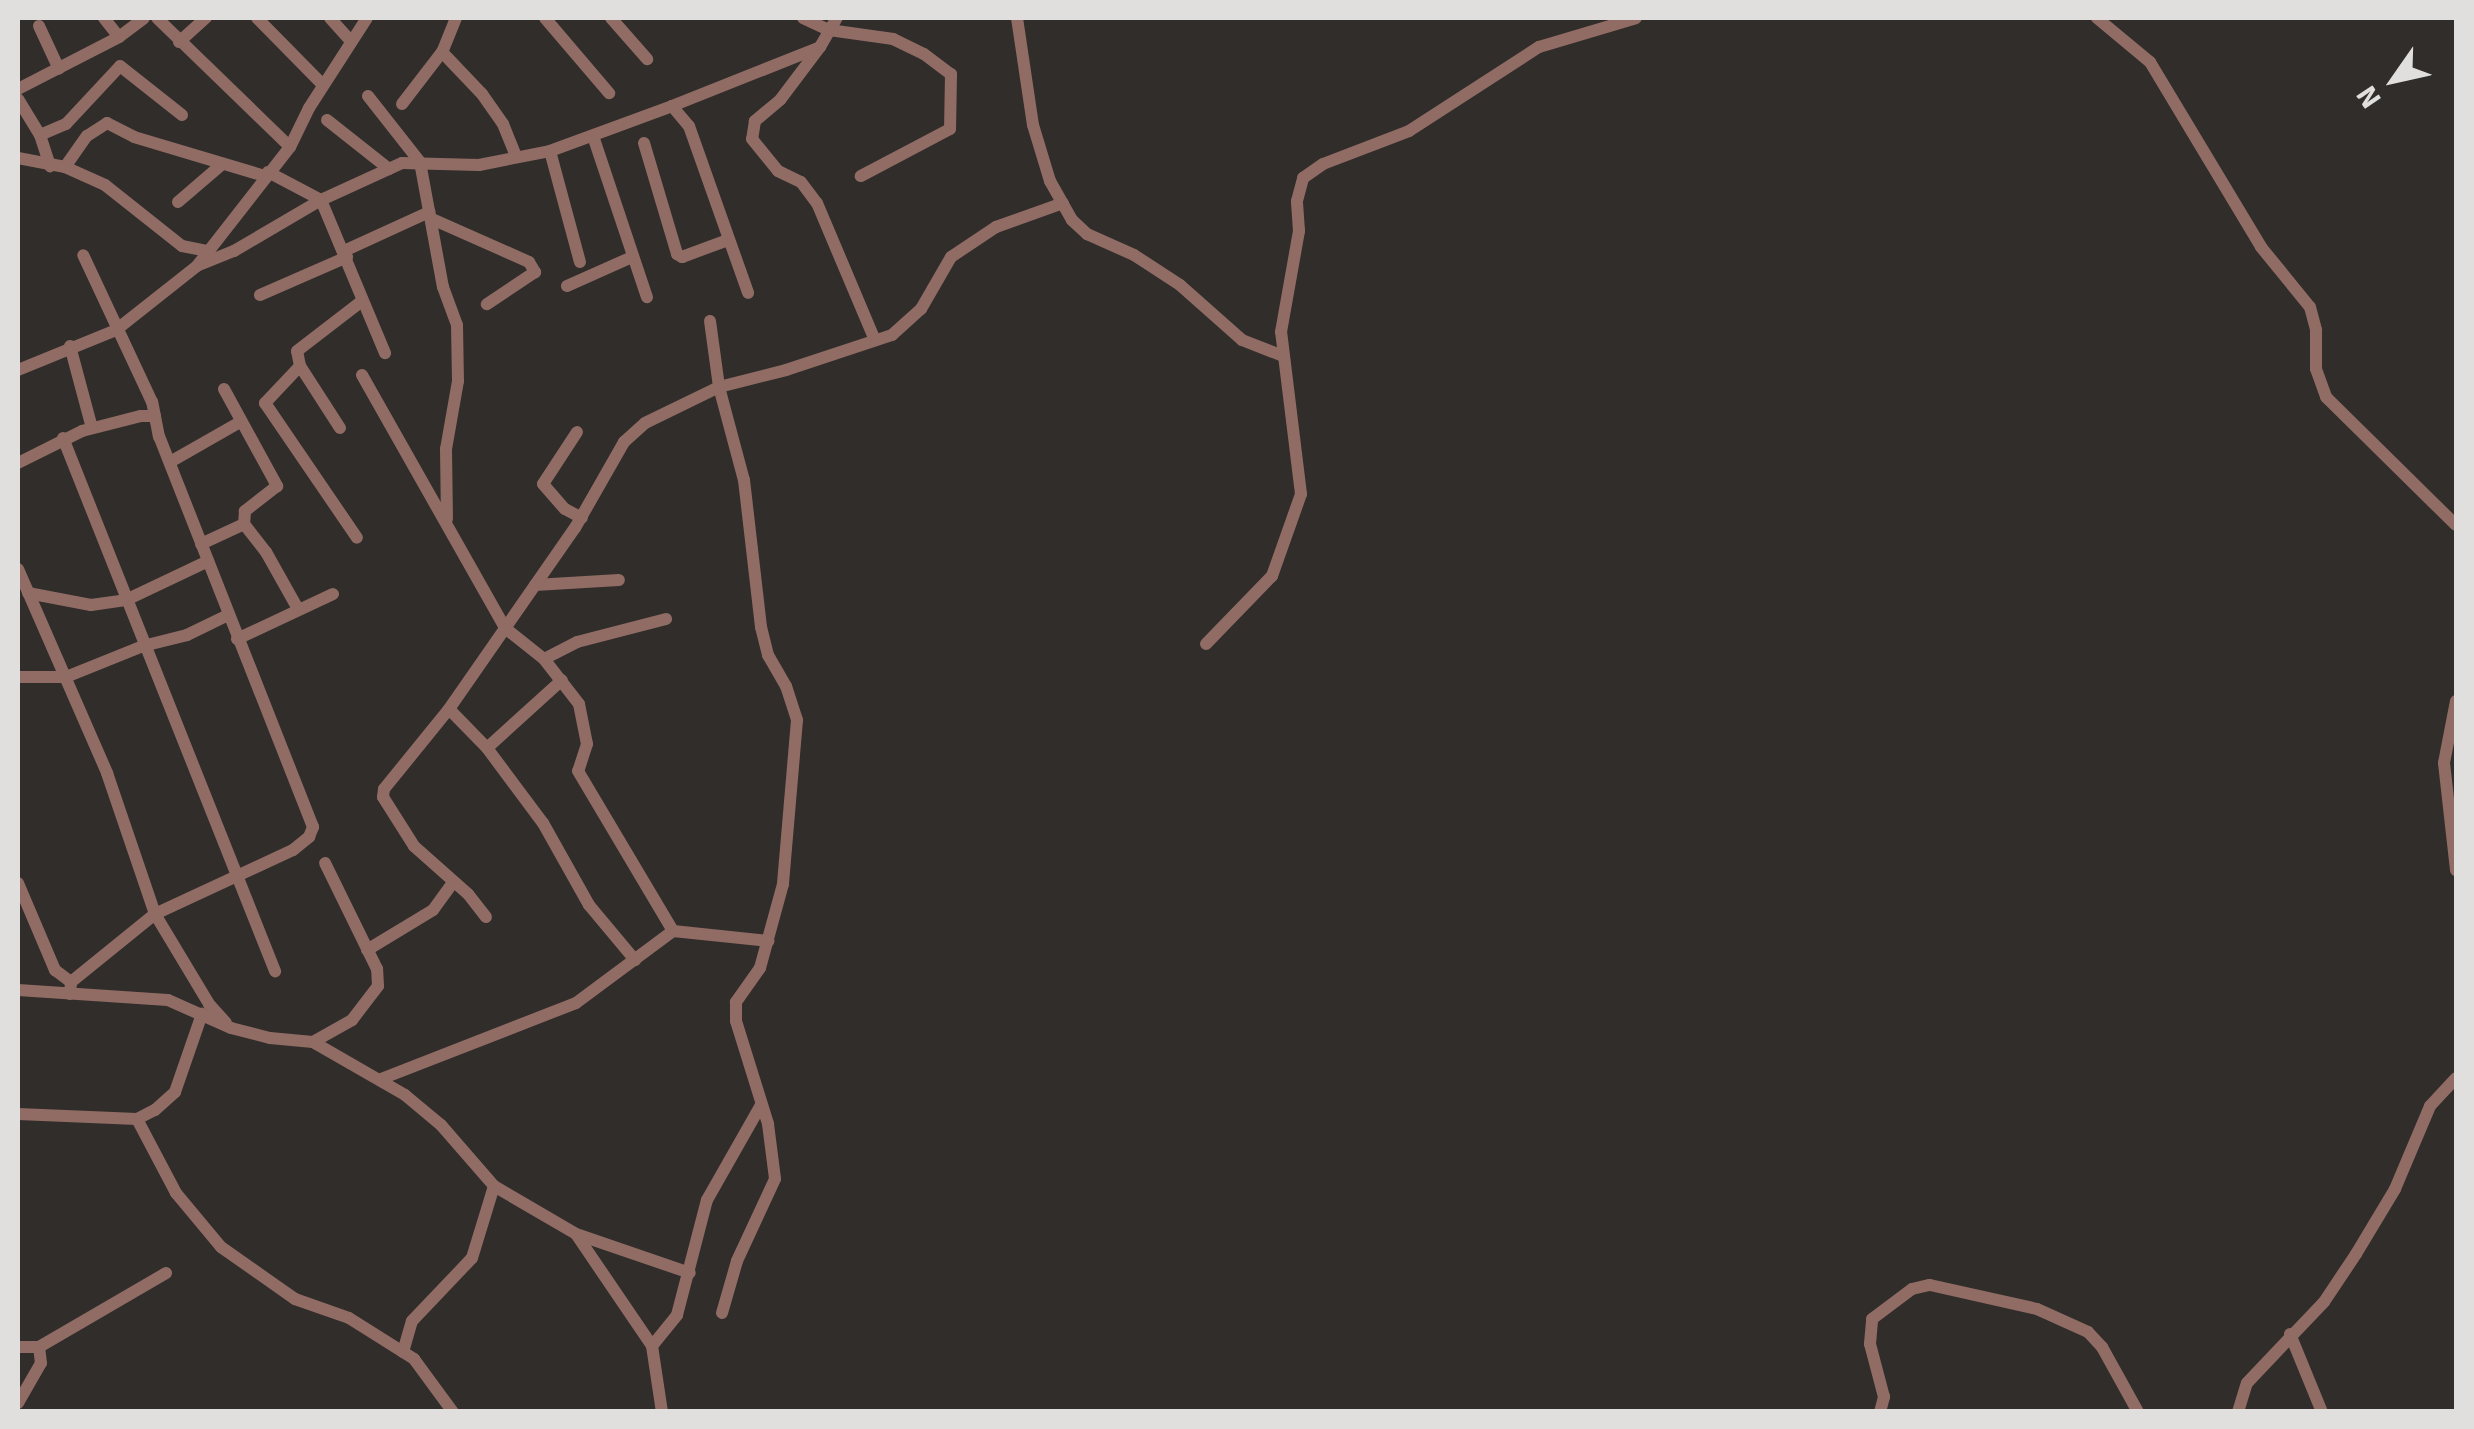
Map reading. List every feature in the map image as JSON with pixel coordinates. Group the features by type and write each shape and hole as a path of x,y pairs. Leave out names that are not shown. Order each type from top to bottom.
{"street":[{"path":"104,18 119,37"},
{"path":"18,88 119,37 144,18"},
{"path":"156,18 290,147"},
{"path":"179,42 206,18"},
{"path":"257,18 323,85"},
{"path":"330,18 350,41"},
{"path":"18,370 116,330 196,266 290,147 323,85 367,18"},
{"path":"402,104 442,52 456,18"},
{"path":"545,18 609,93"},
{"path":"611,18 647,59"},
{"path":"803,18 828,30 892,39 950,74 950,128 861,176"},
{"path":"837,18 780,100 755,121 752,139 778,172 801,182 817,202 874,340"},
{"path":"1017,18 1025,97 1050,181 1062,203 1087,234 1134,255 1180,285 1242,340 1283,356"},
{"path":"1206,644 1272,576 1300,494 1281,332 1299,231 1297,200 1303,178 1323,164 1409,130 1539,47 1636,18"},
{"path":"2097,18 2150,62 2262,247 2310,307 2316,330 2316,369 2326,397 2456,525"},
{"path":"38,26 60,69"},
{"path":"196,266 234,251 321,200 388,169 420,162 479,165 550,150 820,47"},
{"path":"442,52 482,94 503,124 516,156"},
{"path":"40,135 66,124 120,66 182,115"},
{"path":"368,96 420,162 444,288 457,324 458,381 446,448 447,522"},
{"path":"18,98 40,135 50,166"},
{"path":"672,106 689,126 748,294"},
{"path":"326,120 388,169"},
{"path":"65,167 87,136 107,123 134,137 221,165 267,174 321,200 384,353"},
{"path":"593,136 647,296"},
{"path":"644,143 678,254 690,255 728,240"},
{"path":"550,150 580,262"},
{"path":"18,158 65,167 116,190 182,246 207,251"},
{"path":"178,202 221,165"},
{"path":"486,917 414,846 383,797 384,788 449,709 582,518 634,431 719,387 786,370 908,325 944,266 977,238 1062,203"},
{"path":"260,295 430,216 529,262 535,272 487,304"},
{"path":"70,988 154,914 238,872 294,850 309,836 312,827 155,416 83,255"},
{"path":"567,286 632,257"},
{"path":"340,428 300,366 299,347 362,301"},
{"path":"710,320 719,387 744,480 748,541 761,627 797,720 783,884 760,968 736,1002 736,1021 761,1105 775,1179 737,1260 722,1314"},
{"path":"70,346 92,428"},
{"path":"300,366 264,403 358,538"},
{"path":"362,375 505,628 544,659 579,704 588,744 578,770 673,931"},
{"path":"224,389 277,486 246,511 244,524 266,552 298,610"},
{"path":"18,463 63,438 92,428 155,416"},
{"path":"170,462 240,422"},
{"path":"577,432 543,484 565,509 582,518"},
{"path":"63,438 275,971"},
{"path":"202,544 244,524"},
{"path":"28,593 91,606 126,600 208,561"},
{"path":"18,569 107,773 154,914 209,1004 231,1028"},
{"path":"535,585 619,580"},
{"path":"237,639 333,594"},
{"path":"18,677 66,678 144,646 187,635 228,615"},
{"path":"544,659 577,642 666,619"},
{"path":"487,748 562,680"},
{"path":"2456,701 2444,763 2456,870"},
{"path":"449,709 487,748 543,823 589,905 634,960"},
{"path":"314,1042 352,1020 376,995 377,969 325,863"},
{"path":"367,950 433,910 453,882"},
{"path":"18,883 21,899 55,970 70,988"},
{"path":"381,1080 576,1003 673,931 768,941"},
{"path":"18,990 70,988 168,1000 231,1028 270,1038 314,1042 381,1080 441,1125 494,1186 576,1234 690,1273"},
{"path":"18,1114 137,1119 175,1092 202,1014"},
{"path":"2238,1412 2247,1383 2324,1302 2356,1254 2395,1189 2423,1119 2456,1078"},
{"path":"652,1346 677,1315 708,1200 761,1105"},
{"path":"137,1119 176,1193 221,1247 295,1299 348,1318 403,1352 435,1384 453,1412"},
{"path":"403,1352 412,1322 472,1258 494,1186"},
{"path":"576,1234 652,1346 662,1412"},
{"path":"18,1347 40,1347 166,1273"},
{"path":"1880,1412 1884,1397 1870,1344 1872,1320 1912,1289 1930,1285 2036,1309 2088,1332 2102,1347 2138,1412"},
{"path":"2290,1334 2322,1412"},
{"path":"18,1404 41,1363 40,1347"}]}
